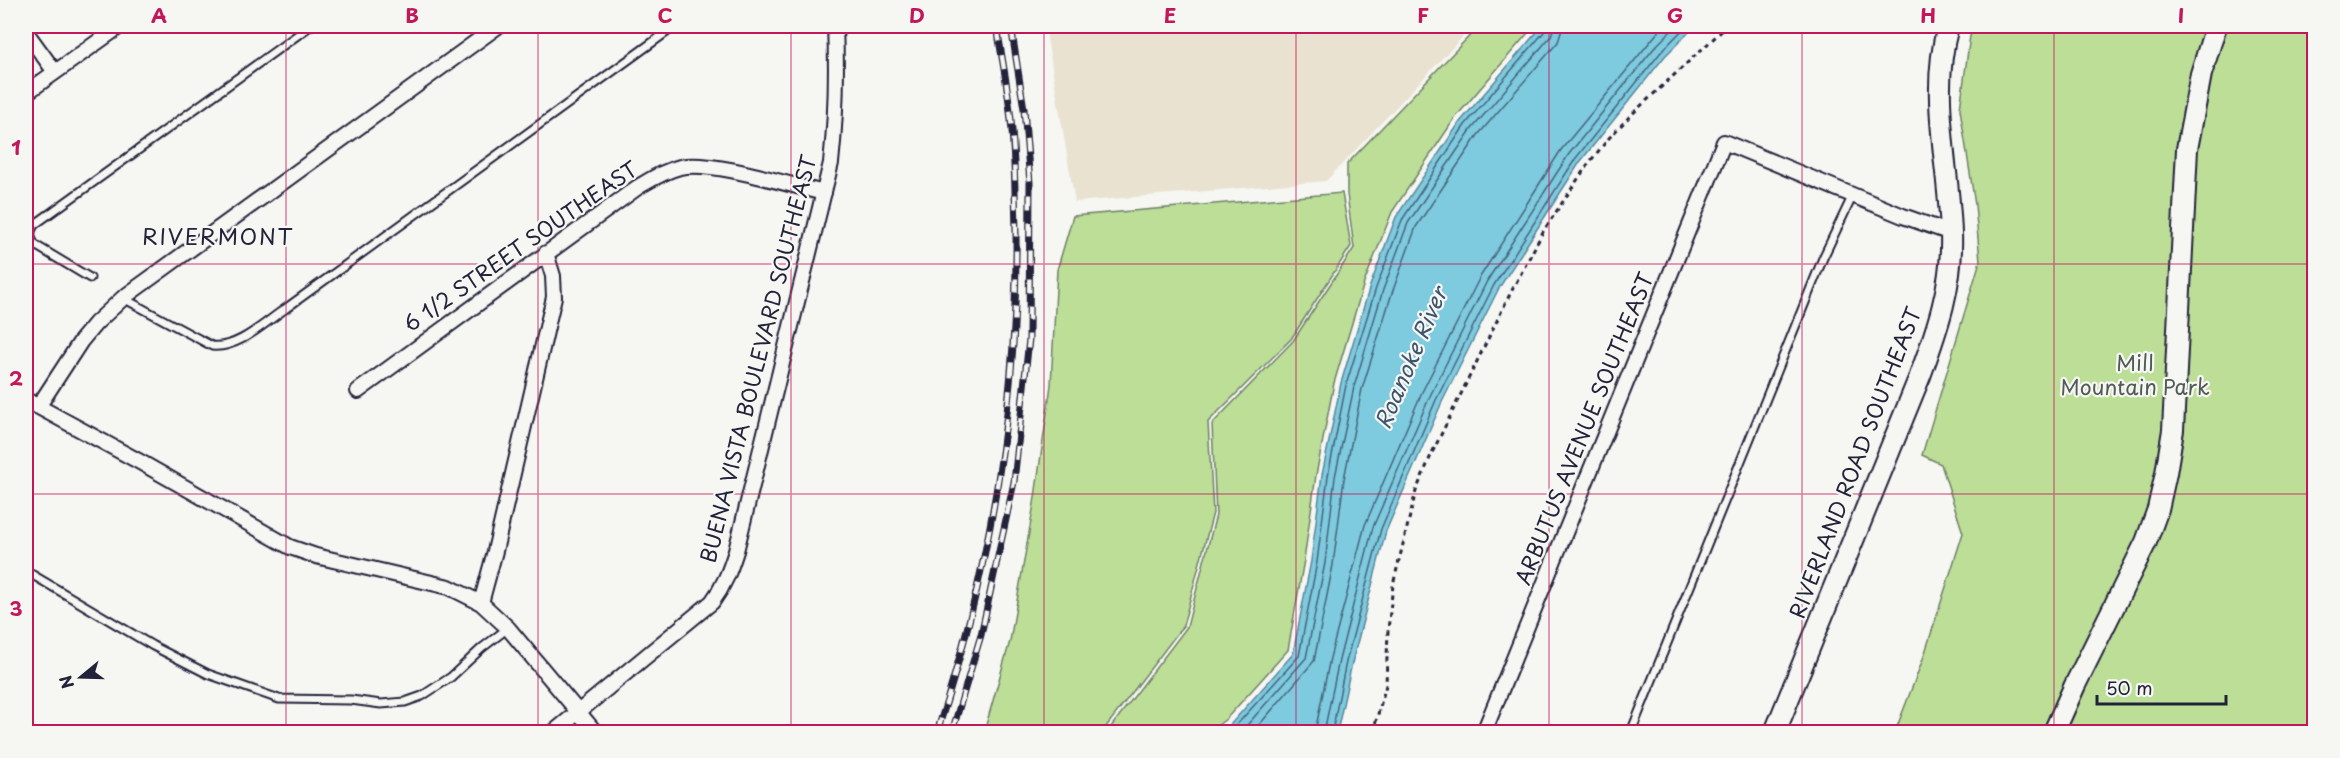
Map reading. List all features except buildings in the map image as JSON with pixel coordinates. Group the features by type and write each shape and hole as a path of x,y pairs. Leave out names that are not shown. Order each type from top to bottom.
{"main road":[{"name":"RIVERLAND ROAD SOUTHEAST","path":"1775,732 1920,376 1937,330 1948,286 1951,233 1939,105 1940,69 1948,26"},
{"path":"2054,732 2074,685 2146,542 2158,509 2173,430 2187,149 2198,84 2216,26"}],"street":[{"path":"26,93 120,26"},
{"path":"498,26 123,298 96,322 32,404 290,547 316,556 449,587 481,603 508,628 595,732"},
{"name":"BUENA VISTA BOULEVARD SOUTHEAST","path":"554,732 712,602 722,588 736,551 831,163 836,122 835,26"},
{"path":"26,32 55,72"},
{"name":"ARBUTUS AVENUE SOUTHEAST","path":"1484,732 1724,142 1853,195"},
{"name":"6 1/2 STREET SOUTHEAST","path":"358,391 546,253 638,187 663,172 682,166 702,166 751,175 824,193"},
{"path":"1853,195 1951,233"},
{"path":"481,603 554,297 553,276 546,253"}],"lane":[{"path":"90,278 34,245 31,239 31,230 34,225 310,26"},
{"path":"123,298 212,346 221,347 232,344 285,309 675,26"},
{"path":"1631,732 1823,258 1853,195"},
{"path":"26,571 153,646 208,674 250,691 279,699 351,700 381,704 405,702 422,696 451,677 508,628"}],"path":[{"path":"1373,732 1386,685 1388,630 1393,585 1416,491 1432,453 1510,294 1544,230 1602,146 1631,115 1727,26"}],"shaded area":[{"path":"1045,26 1473,26 1326,181 1075,202"}],"green space":[{"path":"1479,26 1534,26 1455,118 1392,212 1364,283 1334,383 1316,475 1288,650 1226,719 1209,732 1107,732 1187,627 1216,515 1212,424 1293,341 1354,248 1347,194 1347,164"},
{"name":"Mill Mountain Park","path":"1975,26 2314,26 2314,732 1895,732 1923,659 1963,533 1941,464 1922,455 1980,261 1975,205 1960,109 1970,36"},
{"path":"1342,193 1351,246 1291,339 1208,422 1213,513 1183,626 1102,732 984,732 1010,641 1034,504 1051,385 1057,270 1073,216"}],"water":[{"name":"Roanoke River","path":"1542,26 1695,26 1665,56 1580,162 1499,288 1442,402 1386,531 1337,732 1220,732 1230,725 1293,654 1311,561 1322,475 1341,383 1370,286 1396,217 1460,122"}],"railway":[{"path":"937,732 956,671 986,548 1006,423 1012,360 1016,233 1014,156 1009,100 997,26"},
{"path":"952,732 981,635 1014,482 1029,339 1030,183 1024,109 1011,26"}],"district":[{"name":"RIVERMONT","path":"218,237"}]}
